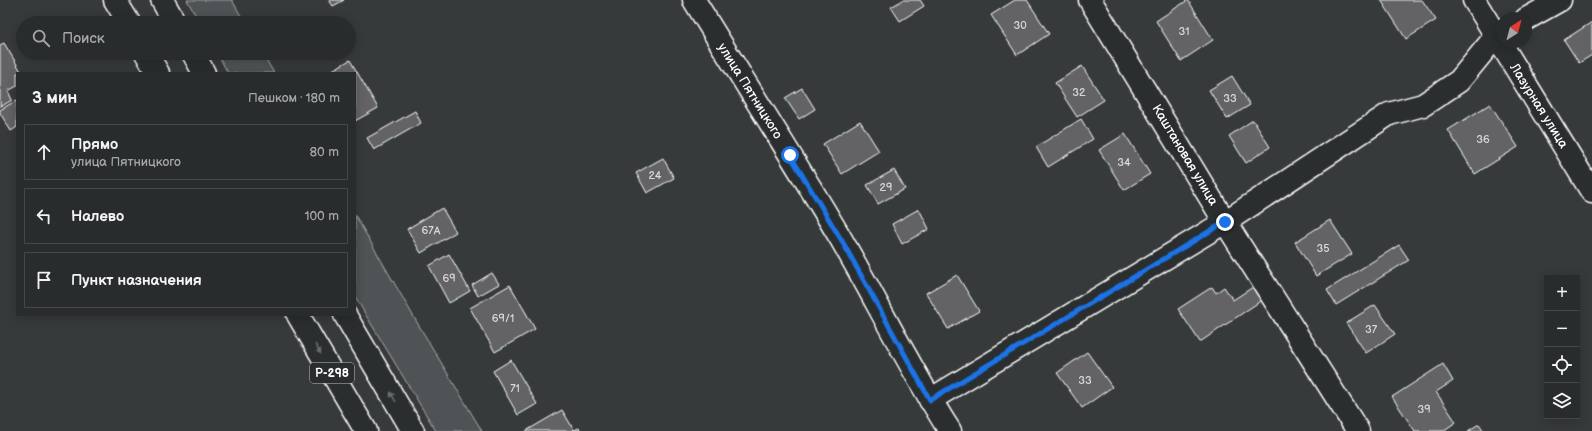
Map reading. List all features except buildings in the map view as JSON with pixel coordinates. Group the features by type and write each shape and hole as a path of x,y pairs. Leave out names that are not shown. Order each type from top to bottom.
{"main road":[{"path":"115,0 125,16"},
{"path":"162,0 171,16"},
{"name":"улица Пятницкого","path":"694,0 842,241 930,400 950,431"},
{"name":"Каштановая улица","path":"1090,0 1225,222 1358,431"},
{"name":"Лазурная улица","path":"1474,0 1496,30"},
{"path":"1532,16 1560,0"},
{"path":"930,400 1225,222 1389,114 1423,105 1459,81 1496,38"},
{"name":"Лазурная улица","path":"1507,48 1592,192"},
{"path":"150,60 157,72"},
{"path":"196,60 203,72"},
{"name":"Р-298","path":"299,316 366,431"},
{"name":"Р-298","path":"346,316 412,431"}],"shaded area":[{"path":"187,0 232,0 241,16 196,16"},
{"path":"221,60 266,60 273,72 227,72"},
{"path":"356,217 482,431 436,431 356,298"}],"route":[{"path":"790,155 842,241 930,400 1225,222"}]}
